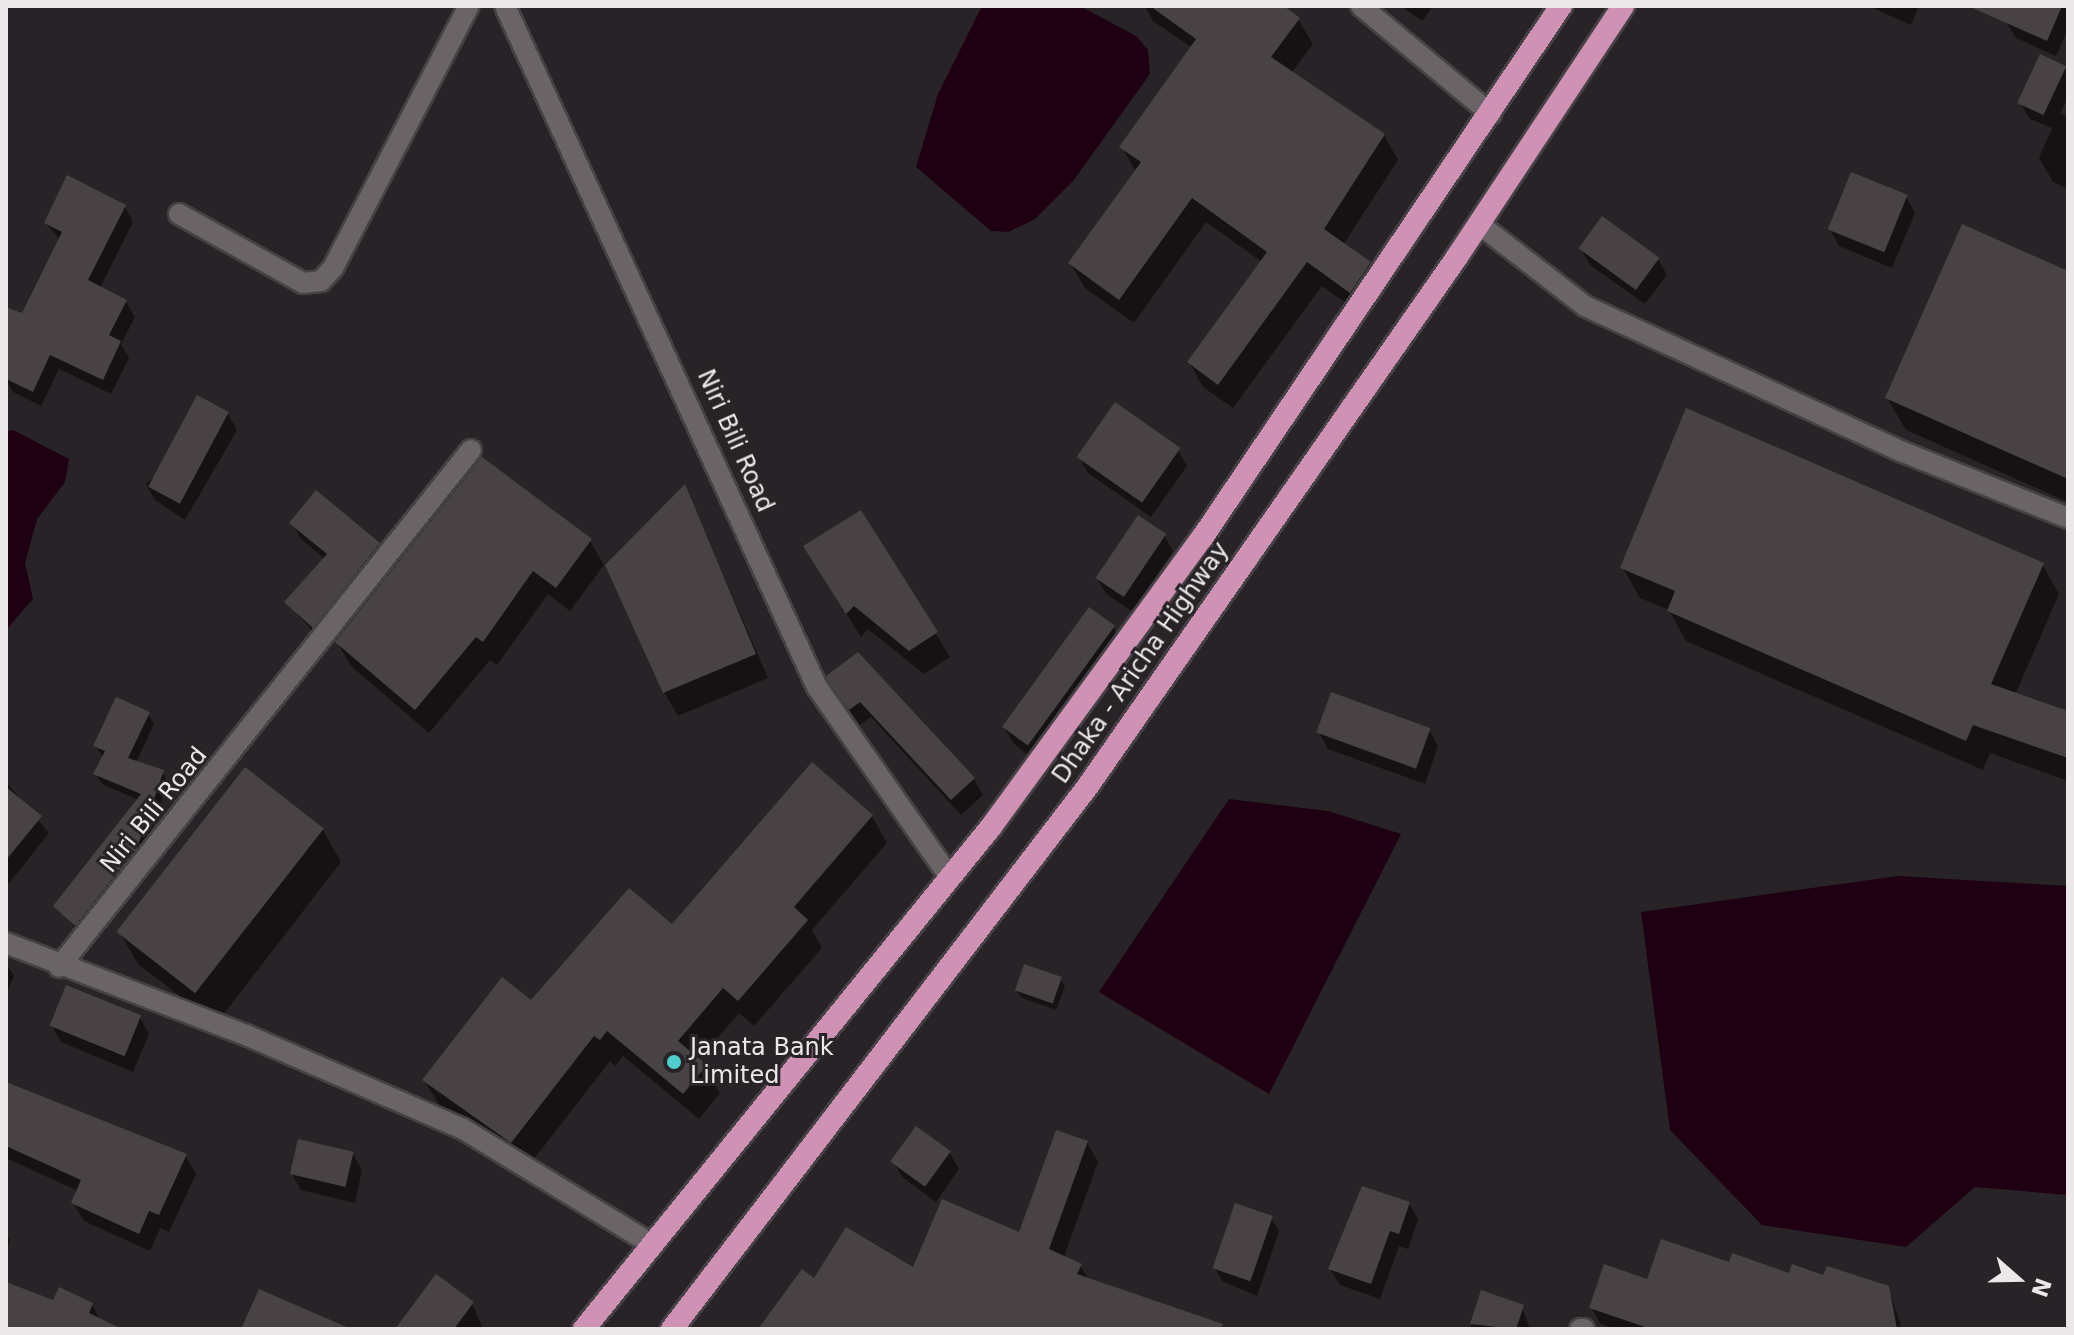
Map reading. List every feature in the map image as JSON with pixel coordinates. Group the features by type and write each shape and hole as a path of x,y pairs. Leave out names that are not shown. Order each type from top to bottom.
{"highway":[{"path":"584,1329 950,878 1202,538 1561,6"},
{"name":"Dhaka - Aricha Highway","path":"672,1329 1088,786 1479,224 1623,6"}],"street":[{"path":"179,214 303,283 321,281 333,268 469,6"},
{"name":"Niri Bili Road","path":"505,6 817,687 950,878"},
{"path":"1361,6 1491,114"},
{"path":"1479,224 1585,306 1903,452 2068,518"},
{"name":"Niri Bili Road","path":"59,967 471,450"},
{"path":"6,943 59,967 246,1035 463,1129 653,1245"}],"shaded area":[{"path":"982,6 1080,6 1136,36 1148,50 1150,74 1073,181 1035,219 1008,232 991,231 916,167 938,94"},
{"path":"13,430 69,459 65,482 37,519 25,563 33,599 6,630 6,432"},
{"path":"1229,799 1328,811 1401,834 1269,1094 1099,992"},
{"path":"1898,876 2068,886 2068,1195 1975,1187 1906,1247 1762,1225 1670,1130 1641,912"}],"building":[{"path":"1150,6 1284,6 1300,18 1271,57 1385,134 1324,229 1371,262 1350,293 1307,262 1218,385 1187,362 1267,252 1192,198 1119,300 1068,263 1141,162 1119,147 1196,39"},
{"path":"1968,6 2062,6 2047,41"},
{"path":"2040,54 2066,66 2043,115 2017,103"},
{"path":"1851,172 1908,195 1884,252 1828,229"},
{"path":"67,175 126,205 88,280 127,300 109,335 121,341 103,380 50,355 33,392 6,379 6,307 22,313 62,232 44,223"},
{"path":"1602,216 1659,258 1636,290 1578,248"},
{"path":"1962,224 2068,271 2068,479 1885,398"},
{"path":"197,395 229,412 180,504 148,487"},
{"path":"1115,402 1181,448 1142,503 1077,457"},
{"path":"1686,408 2044,563 1991,684 2068,711 2068,758 1973,725 1966,741 1667,611 1675,591 1620,568"},
{"path":"482,457 592,539 556,588 533,571 483,642 476,637 415,710 335,642"},
{"path":"685,484 756,654 663,693 605,565"},
{"path":"316,490 380,543 313,628 284,602 327,554 289,523"},
{"path":"861,510 938,632 909,651 854,606 846,614 803,546"},
{"path":"1138,515 1166,534 1124,597 1096,578"},
{"path":"1089,607 1115,626 1028,746 1002,727"},
{"path":"858,652 975,778 951,800 860,702 849,710 828,681 826,676"},
{"path":"1331,692 1431,728 1416,769 1316,732"},
{"path":"116,697 150,712 128,758 164,770 137,848 75,926 53,906 141,794 93,774 105,751 93,746"},
{"path":"812,762 873,815 794,907 808,920 738,1001 723,988 678,1041 707,1065 683,1094 607,1031 600,1040 594,1036 511,1143 422,1080 502,977 531,1000 629,888 672,924"},
{"path":"245,767 324,829 195,993 116,932"},
{"path":"6,787 42,816 6,860"},
{"path":"1024,964 1062,977 1053,1003 1015,990"},
{"path":"66,985 141,1015 125,1056 50,1026"},
{"path":"6,1082 187,1154 159,1215 149,1211 139,1234 71,1203 81,1180 6,1146"},
{"path":"916,1126 951,1151 925,1187 890,1162"},
{"path":"1056,1130 1088,1141 1049,1249 1082,1264 1077,1274 1223,1324 1222,1329 758,1329 802,1269 814,1278 846,1227 913,1267 942,1199 1019,1232"},
{"path":"298,1139 354,1152 345,1187 290,1174"},
{"path":"1362,1186 1410,1202 1399,1234 1390,1231 1371,1284 1328,1269"},
{"path":"1235,1203 1273,1216 1250,1281 1213,1268"},
{"path":"1661,1239 1729,1262 1732,1253 1789,1273 1792,1264 1823,1275 1827,1266 1889,1286 1897,1329 1651,1329 1589,1308 1604,1264 1647,1279"},
{"path":"436,1274 474,1302 454,1329 395,1329"},
{"path":"6,1282 53,1300 59,1287 93,1303 89,1313 122,1329 6,1329"},
{"path":"259,1289 351,1329 241,1329"},
{"path":"1481,1290 1524,1305 1516,1329 1470,1324"}],"place":[{"name":"Janata Bank Limited","path":"674,1062"}]}
